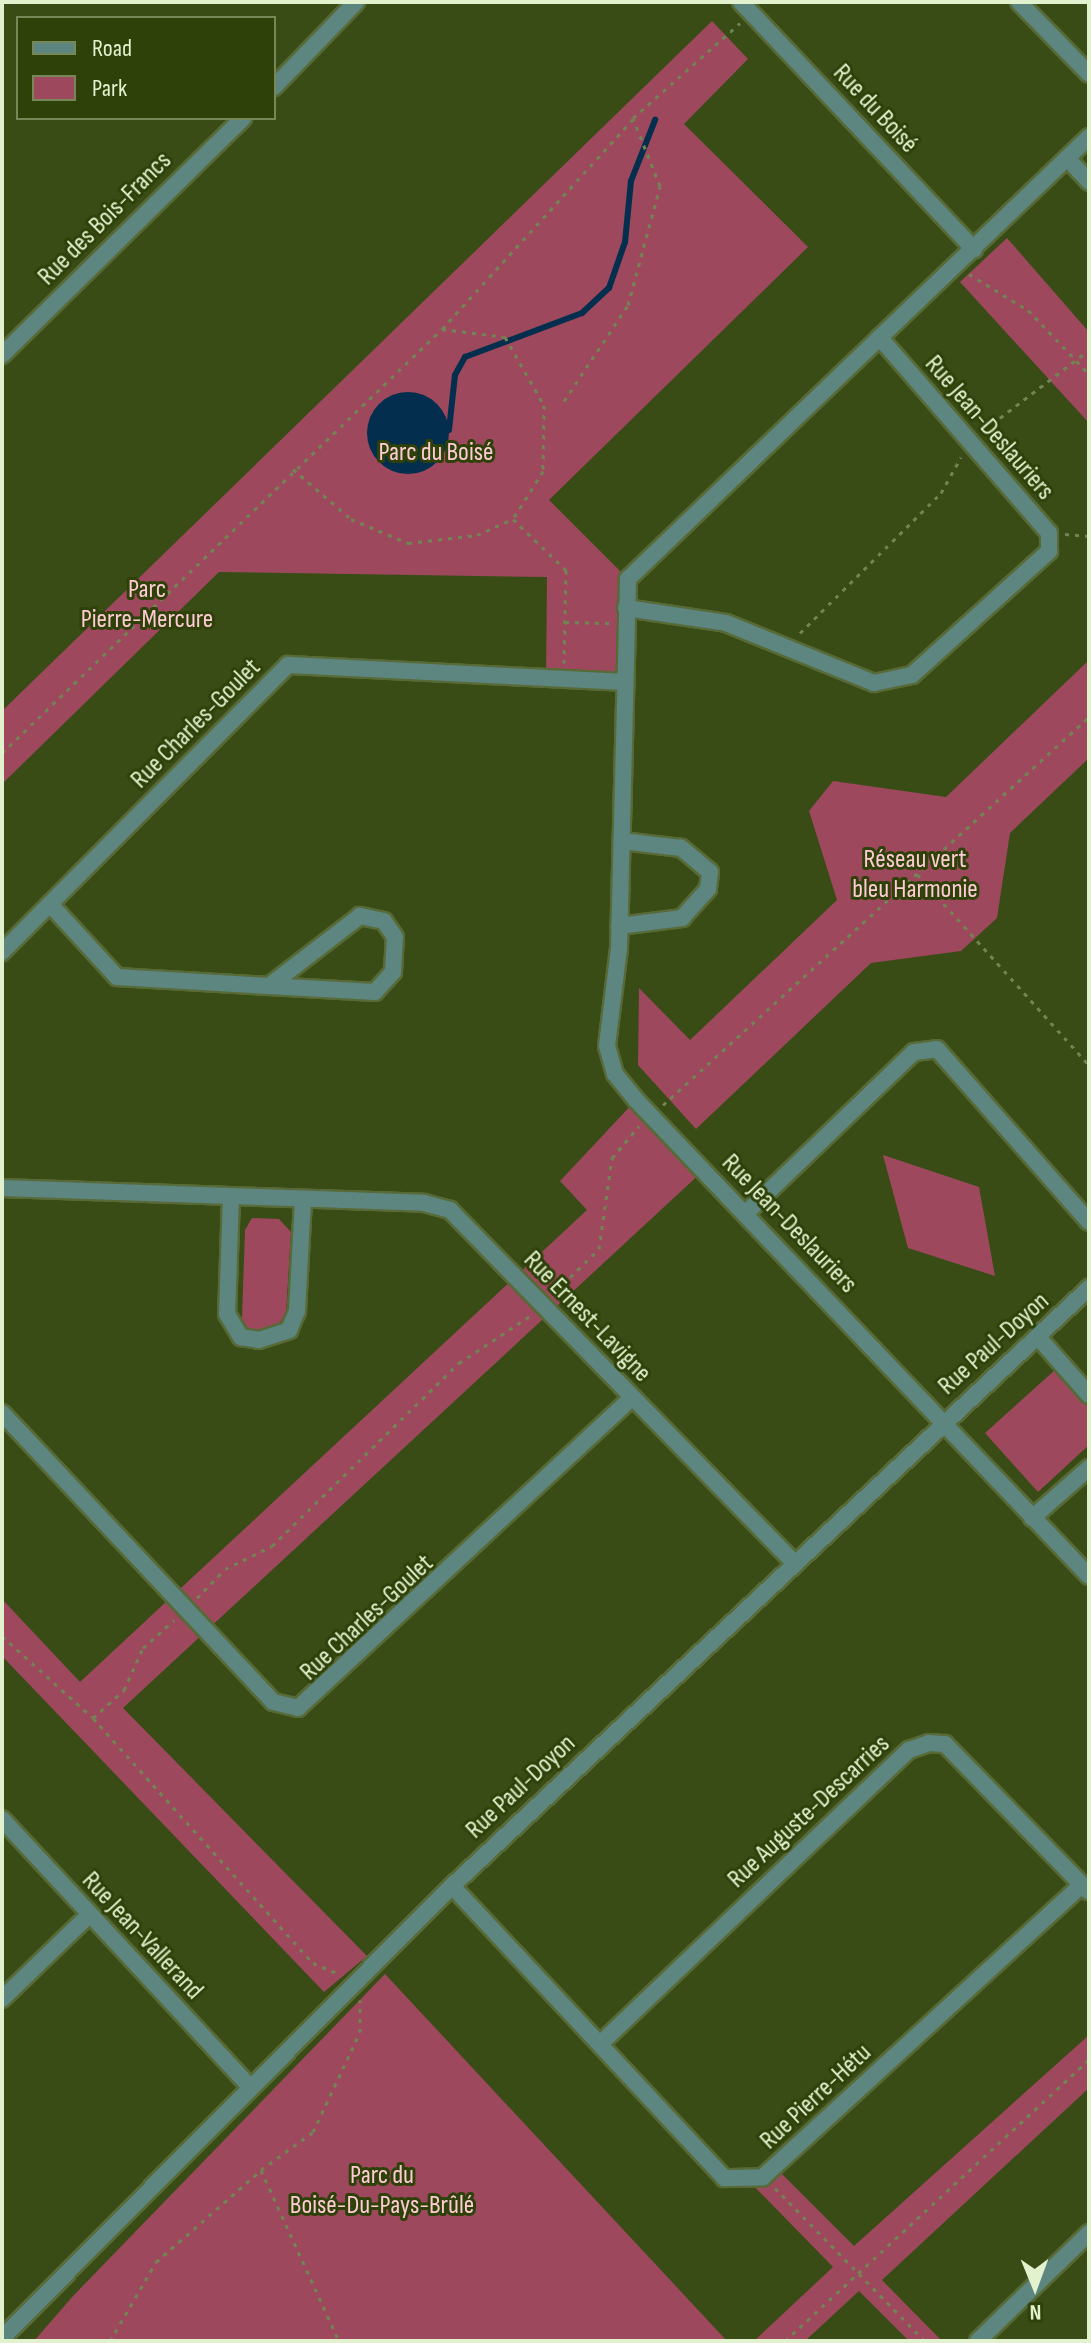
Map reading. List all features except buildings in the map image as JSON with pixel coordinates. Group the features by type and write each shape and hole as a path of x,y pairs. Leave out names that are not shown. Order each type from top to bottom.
{"street":[{"path":"276,85 356,2"},
{"path":"1019,2 1089,74"},
{"name":"Rue du Boisé","path":"746,7 974,249"},
{"name":"Rue des Bois-Francs","path":"2,355 241,120"},
{"name":"Rue Jean-Deslauriers","path":"1089,137 628,579 619,926 607,1055 652,1114 1089,1576"},
{"path":"1067,158 1089,182"},
{"name":"Rue Jean-Deslauriers","path":"626,616 726,623 874,683 912,675 1049,551 1049,533 879,337"},
{"name":"Rue Charles-Goulet","path":"2,952 288,665 623,682"},
{"path":"619,926 682,918 708,889 710,872 681,848 622,841"},
{"path":"50,904 117,977 269,986 375,992 393,972 395,937 384,921 360,916 269,986"},
{"path":"745,1214 914,1052 937,1049 1089,1222"},
{"name":"Rue Ernest-Lavigne","path":"2,1188 303,1199 450,1210 794,1563"},
{"path":"231,1196 227,1314 241,1337 259,1340 289,1330 297,1311 303,1199"},
{"name":"Rue Paul-Doyon","path":"2,2338 248,2085 452,1886 1089,1288"},
{"path":"1038,1337 1089,1395"},
{"name":"Rue Charles-Goulet","path":"2,1413 273,1702 309,1705 632,1398"},
{"path":"1032,1518 1089,1468"},
{"name":"Rue Auguste-Descarries","path":"600,2044 909,1750 929,1743 945,1744 1086,1889"},
{"name":"Rue Jean-Vallerand","path":"2,1819 248,2085"},
{"name":"Rue Pierre-Hétu","path":"452,1886 724,2178 763,2177 1086,1889"},
{"path":"2,1999 90,1914"},
{"path":"978,2341 1089,2233"}],"path":[{"path":"2,753 293,469 442,329 633,118 746,7"},
{"path":"564,401 628,305 660,186 633,118"},
{"path":"969,274 1028,310 1089,374"},
{"path":"293,469 351,519 408,543 477,535 513,519 543,471 544,405 505,337 442,329"},
{"path":"786,648 941,493 970,442 1074,357 1089,350"},
{"path":"513,519 566,570 564,679"},
{"path":"1049,533 1089,536"},
{"path":"565,622 626,616"},
{"path":"93,1718 132,1681 143,1648 225,1569 272,1546 459,1363 542,1305 599,1249 612,1158 652,1114 1089,717"},
{"path":"917,874 1089,1065"},
{"path":"2,1636 93,1718 313,1963 349,1986 364,2005 360,2032 313,2132 261,2170 156,2262 110,2341"},
{"path":"785,2341 856,2269 1089,2059"},
{"path":"261,2170 339,2341"},
{"path":"763,2177 925,2341"}],"green space":[{"name":"Parc du Boisé","path":"712,21 748,59 684,124 808,247 549,500 628,579 623,682 546,678 547,577 219,572 2,784 2,711"},
{"path":"1007,238 1089,332 1089,423 960,282"},
{"name":"Réseau vert bleu Harmonie","path":"1089,660 1089,758 1010,833 997,918 961,951 871,963 696,1129 638,1065 639,988 690,1040 837,900 809,811 833,781 946,797"},
{"path":"636,1100 704,1170 123,1708 367,1956 324,1992 2,1656 2,1599 80,1682 587,1210 560,1181"},
{"path":"883,1155 979,1187 995,1276 908,1248"},
{"path":"252,1218 279,1219 291,1232 286,1314 274,1331 250,1332 242,1319 245,1230"},
{"path":"1055,1370 1089,1407 1089,1445 1038,1492 985,1433"},
{"name":"Parc du Boisé-Du-Pays-Brûlé","path":"385,1974 727,2341 34,2341 73,2296"},
{"path":"1089,2035 1089,2088 882,2280 942,2341 909,2341 859,2291 805,2341 754,2341 833,2267 746,2178 775,2167 854,2246"}],"water":[{"path":"408,392 424,395 437,404 446,417 449,433 446,449 437,462 424,471 408,474 392,471 379,462 370,449 367,433 370,417 379,404 392,395"}],"waterway":[{"path":"449,430 455,375 465,357 582,313 609,288 625,242 631,181 655,120"}],"park label":[{"name":"Parc Pierre-Mercure","path":"147,605"}]}
